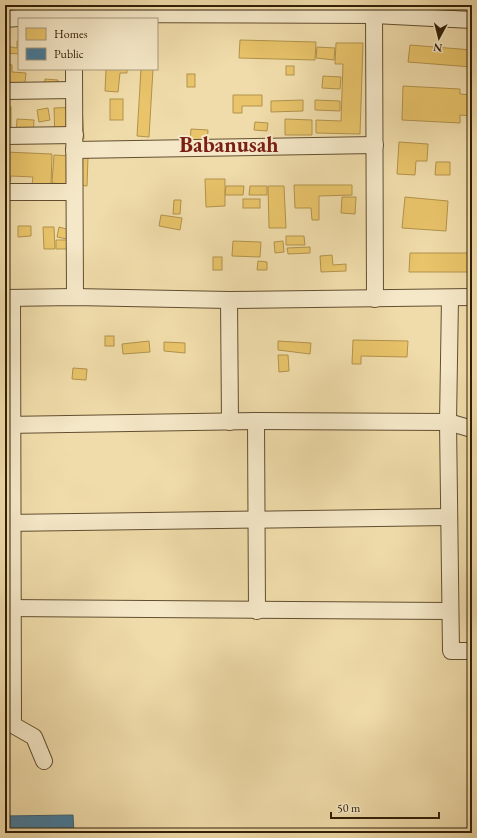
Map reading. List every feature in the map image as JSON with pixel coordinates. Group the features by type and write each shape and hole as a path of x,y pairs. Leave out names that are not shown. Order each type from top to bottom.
{"street":[{"path":"374,10 375,299"},
{"path":"5,19 74,13 374,10 472,20"},
{"path":"74,70 76,297"},
{"path":"5,91 74,90"},
{"path":"5,136 74,142 375,145"},
{"path":"5,192 74,192"},
{"path":"44,761 34,737 9,725 8,298 76,297 229,300 472,297"},
{"path":"450,298 448,422 451,651 472,651"},
{"path":"229,300 230,422"},
{"path":"9,425 256,421 448,422 472,429"},
{"path":"256,421 257,611"},
{"path":"8,523 449,517"},
{"path":"8,608 450,612"}],"building: Homes":[{"path":"5,5 21,5 21,18 5,22"},
{"path":"29,5 84,5 84,13 29,13"},
{"path":"105,5 124,5 123,11 105,10"},
{"path":"240,40 316,42 315,60 239,58"},
{"path":"18,41 18,54 5,53 5,46 17,48"},
{"path":"336,43 363,43 360,134 316,133 316,120 341,121 343,64 335,64"},
{"path":"410,45 472,50 472,67 408,62"},
{"path":"317,47 335,48 334,60 316,58"},
{"path":"5,64 12,65 12,72 26,73 24,93 5,92"},
{"path":"286,66 294,66 294,75 286,75"},
{"path":"106,70 127,70 127,73 120,73 118,92 105,91"},
{"path":"141,70 153,70 149,137 137,136"},
{"path":"187,74 195,74 195,87 187,87"},
{"path":"323,76 341,77 340,89 322,88"},
{"path":"45,79 58,80 58,91 44,90"},
{"path":"403,86 460,89 460,94 472,95 472,116 460,115 460,123 402,120"},
{"path":"233,95 262,95 262,106 242,106 242,113 233,113"},
{"path":"110,99 123,99 123,120 110,120"},
{"path":"303,100 303,111 271,112 271,101"},
{"path":"315,100 340,101 340,111 315,110"},
{"path":"5,107 11,107 11,141 5,141"},
{"path":"82,107 84,139 55,140 54,108"},
{"path":"48,108 50,120 39,122 37,110"},
{"path":"17,119 34,120 33,137 16,136"},
{"path":"285,119 312,120 312,135 285,135"},
{"path":"255,122 268,123 267,131 254,130"},
{"path":"191,129 208,130 207,143 190,141"},
{"path":"399,142 428,144 427,161 416,161 415,175 397,174"},
{"path":"5,152 52,154 51,185 32,184 33,177 11,176 10,182 5,182"},
{"path":"54,155 88,157 87,186 52,183"},
{"path":"436,162 450,162 450,175 435,175"},
{"path":"205,179 225,179 225,206 206,207"},
{"path":"294,185 352,185 352,195 319,196 319,220 312,220 311,208 295,208"},
{"path":"226,186 244,186 243,195 225,195"},
{"path":"250,186 267,186 267,195 249,195"},
{"path":"268,186 284,186 286,228 269,228"},
{"path":"342,197 356,197 355,214 341,213"},
{"path":"405,197 448,201 446,231 402,228"},
{"path":"470,198 472,198 472,231 470,231"},
{"path":"243,199 260,199 260,208 243,208"},
{"path":"174,200 181,200 180,214 173,214"},
{"path":"161,215 182,218 180,230 159,226"},
{"path":"18,226 31,226 31,236 18,237"},
{"path":"43,227 54,227 55,249 44,249"},
{"path":"59,227 74,231 72,240 57,237"},
{"path":"286,236 304,236 305,245 286,245"},
{"path":"56,240 68,240 67,249 56,249"},
{"path":"233,241 261,242 260,257 232,256"},
{"path":"283,241 284,252 275,253 274,242"},
{"path":"310,247 310,253 288,254 287,248"},
{"path":"410,253 472,253 472,272 409,272"},
{"path":"332,255 333,265 346,264 346,271 321,272 320,256"},
{"path":"213,257 222,257 222,270 213,270"},
{"path":"258,261 267,262 267,270 257,270"},
{"path":"105,336 114,336 114,346 105,346"},
{"path":"353,340 408,341 407,357 361,356 361,364 352,364"},
{"path":"149,341 150,352 123,354 122,344"},
{"path":"278,341 311,343 310,354 278,350"},
{"path":"164,342 185,343 185,353 164,351"},
{"path":"278,355 288,355 289,371 279,372"},
{"path":"73,368 87,369 86,380 72,379"}],"building: Public":[{"path":"73,815 74,833 5,833 5,816"}],"district":[{"name":"Babanusah","path":"229,144"}]}
